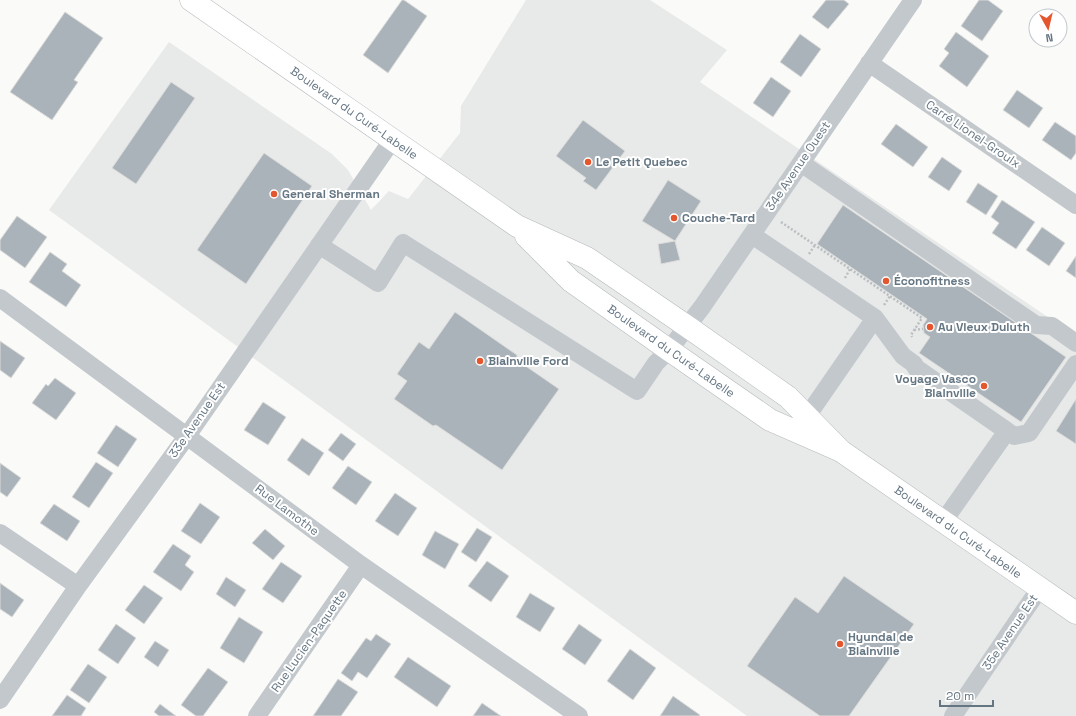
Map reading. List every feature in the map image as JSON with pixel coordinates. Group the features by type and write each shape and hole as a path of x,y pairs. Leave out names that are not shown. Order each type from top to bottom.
{"main road":[{"name":"Boulevard du Curé-Labelle","path":"191,0 517,226 587,258 688,326 788,396 802,424"},
{"name":"Boulevard du Curé-Labelle","path":"517,226 571,281 770,420 802,424 1076,613"}],"street":[{"name":"34e Avenue Ouest","path":"319,245 378,283 403,243 637,390 656,363 669,350 688,326 913,0"},
{"name":"Carré Lionel-Groulx","path":"869,63 1076,205"},
{"name":"33e Avenue Est","path":"0,700 78,586 187,436 392,140"},
{"path":"801,163 1036,325 1052,326 1076,343"},
{"path":"752,235 875,318 903,356 914,364 916,368 1014,436 1029,433 1076,364"},
{"name":"Rue Lamothe","path":"0,298 361,565 579,716"},
{"path":"802,424 875,318"},
{"path":"943,522 1007,431"},
{"path":"0,533 78,586"},
{"name":"Rue Lucien-Paquette","path":"257,716 361,565"},
{"name":"35e Avenue Est","path":"953,716 1040,588"}],"path":[{"path":"776,218 922,317 911,335 914,341"},
{"path":"914,330 923,329"}],"shaded area":[{"path":"526,0 650,0 727,50 700,82 1076,336 1076,716 747,716 49,210 169,42 332,154 348,170 371,210 389,191 408,199 460,133 461,106"}],"building":[{"path":"402,0 427,16 388,73 363,55"},
{"path":"826,0 844,0 849,4 828,29 812,17"},
{"path":"979,0 988,0 1003,11 982,41 961,26"},
{"path":"65,12 103,38 74,80 78,82 52,120 10,92"},
{"path":"956,32 989,56 967,87 939,66 949,53 944,49"},
{"path":"800,34 821,49 801,77 780,62"},
{"path":"771,77 791,91 773,117 753,103"},
{"path":"171,82 195,98 136,184 112,168"},
{"path":"1017,90 1043,108 1029,128 1003,110"},
{"path":"583,120 625,151 596,190 583,181 586,178 556,156"},
{"path":"1055,122 1076,136 1076,153 1071,160 1042,140"},
{"path":"896,124 928,147 913,167 881,144"},
{"path":"264,153 312,186 246,284 197,250"},
{"path":"942,157 962,171 949,191 928,177"},
{"path":"668,180 701,201 675,241 642,221"},
{"path":"978,183 998,196 986,215 966,202"},
{"path":"1002,200 1035,222 1016,249 992,233 999,223 991,217"},
{"path":"843,205 1066,357 1021,422 919,353 930,337 924,333 923,325 927,319 817,244"},
{"path":"17,216 47,237 25,268 0,250 0,240"},
{"path":"1042,227 1065,243 1049,266 1026,250"},
{"path":"675,241 680,260 661,264 658,244"},
{"path":"50,252 67,264 62,271 81,285 66,307 29,282"},
{"path":"1076,256 1076,278 1066,271"},
{"path":"455,312 517,355 517,360 559,389 502,470 436,425 433,426 394,399 407,381 397,374 419,342 429,349"},
{"path":"0,341 25,358 11,378 0,370"},
{"path":"55,378 76,393 56,420 32,403 46,384 48,386"},
{"path":"1076,399 1076,444 1056,431"},
{"path":"263,402 286,417 268,445 244,430"},
{"path":"116,425 137,439 118,467 97,453"},
{"path":"341,433 356,444 343,461 328,450"},
{"path":"302,438 324,453 309,476 287,460"},
{"path":"96,462 113,473 89,508 72,497"},
{"path":"0,463 21,478 7,497 0,492"},
{"path":"348,466 372,482 356,505 332,488"},
{"path":"395,493 417,508 398,536 375,521"},
{"path":"200,503 220,517 201,544 181,531"},
{"path":"54,504 80,521 67,541 40,523"},
{"path":"477,528 492,537 476,562 461,552"},
{"path":"265,529 285,546 273,560 252,543"},
{"path":"435,531 459,544 445,569 422,555"},
{"path":"173,544 191,556 185,565 194,572 181,591 153,572"},
{"path":"487,561 509,576 491,602 468,586"},
{"path":"281,562 302,576 283,603 262,589"},
{"path":"844,576 914,624 849,716 820,716 747,666 795,597 818,613"},
{"path":"226,577 246,590 235,607 216,594"},
{"path":"0,583 24,600 12,617 0,609"},
{"path":"144,585 163,598 144,624 125,610"},
{"path":"530,593 555,608 540,632 516,617"},
{"path":"239,617 263,632 244,663 220,648"},
{"path":"116,624 136,638 118,664 98,650"},
{"path":"579,624 602,640 585,665 562,649"},
{"path":"376,634 391,644 367,678 358,672 352,681 341,673 366,638 371,641"},
{"path":"155,641 169,650 158,667 144,657"},
{"path":"630,649 656,668 633,700 607,681"},
{"path":"408,657 451,686 437,707 394,677"},
{"path":"88,664 107,677 89,703 70,690"},
{"path":"208,668 228,682 203,716 196,716 181,705"},
{"path":"338,679 358,692 341,716 313,716"},
{"path":"67,695 86,708 81,716 52,716"},
{"path":"673,696 700,715 660,716"},
{"path":"482,703 501,716 473,716"},
{"path":"160,704 176,716 159,716 154,712"}],"place":[{"name":"Le Petit Quebec","path":"588,162"},
{"name":"General Sherman","path":"274,194"},
{"name":"Couche-Tard","path":"674,218"},
{"name":"Éconofitness","path":"886,281"},
{"name":"Au Vieux Duluth","path":"930,327"},
{"name":"Blainville Ford","path":"480,361"},
{"name":"Voyage Vasco Blainville","path":"984,386"},
{"name":"Hyundai de Blainville","path":"840,644"}]}
